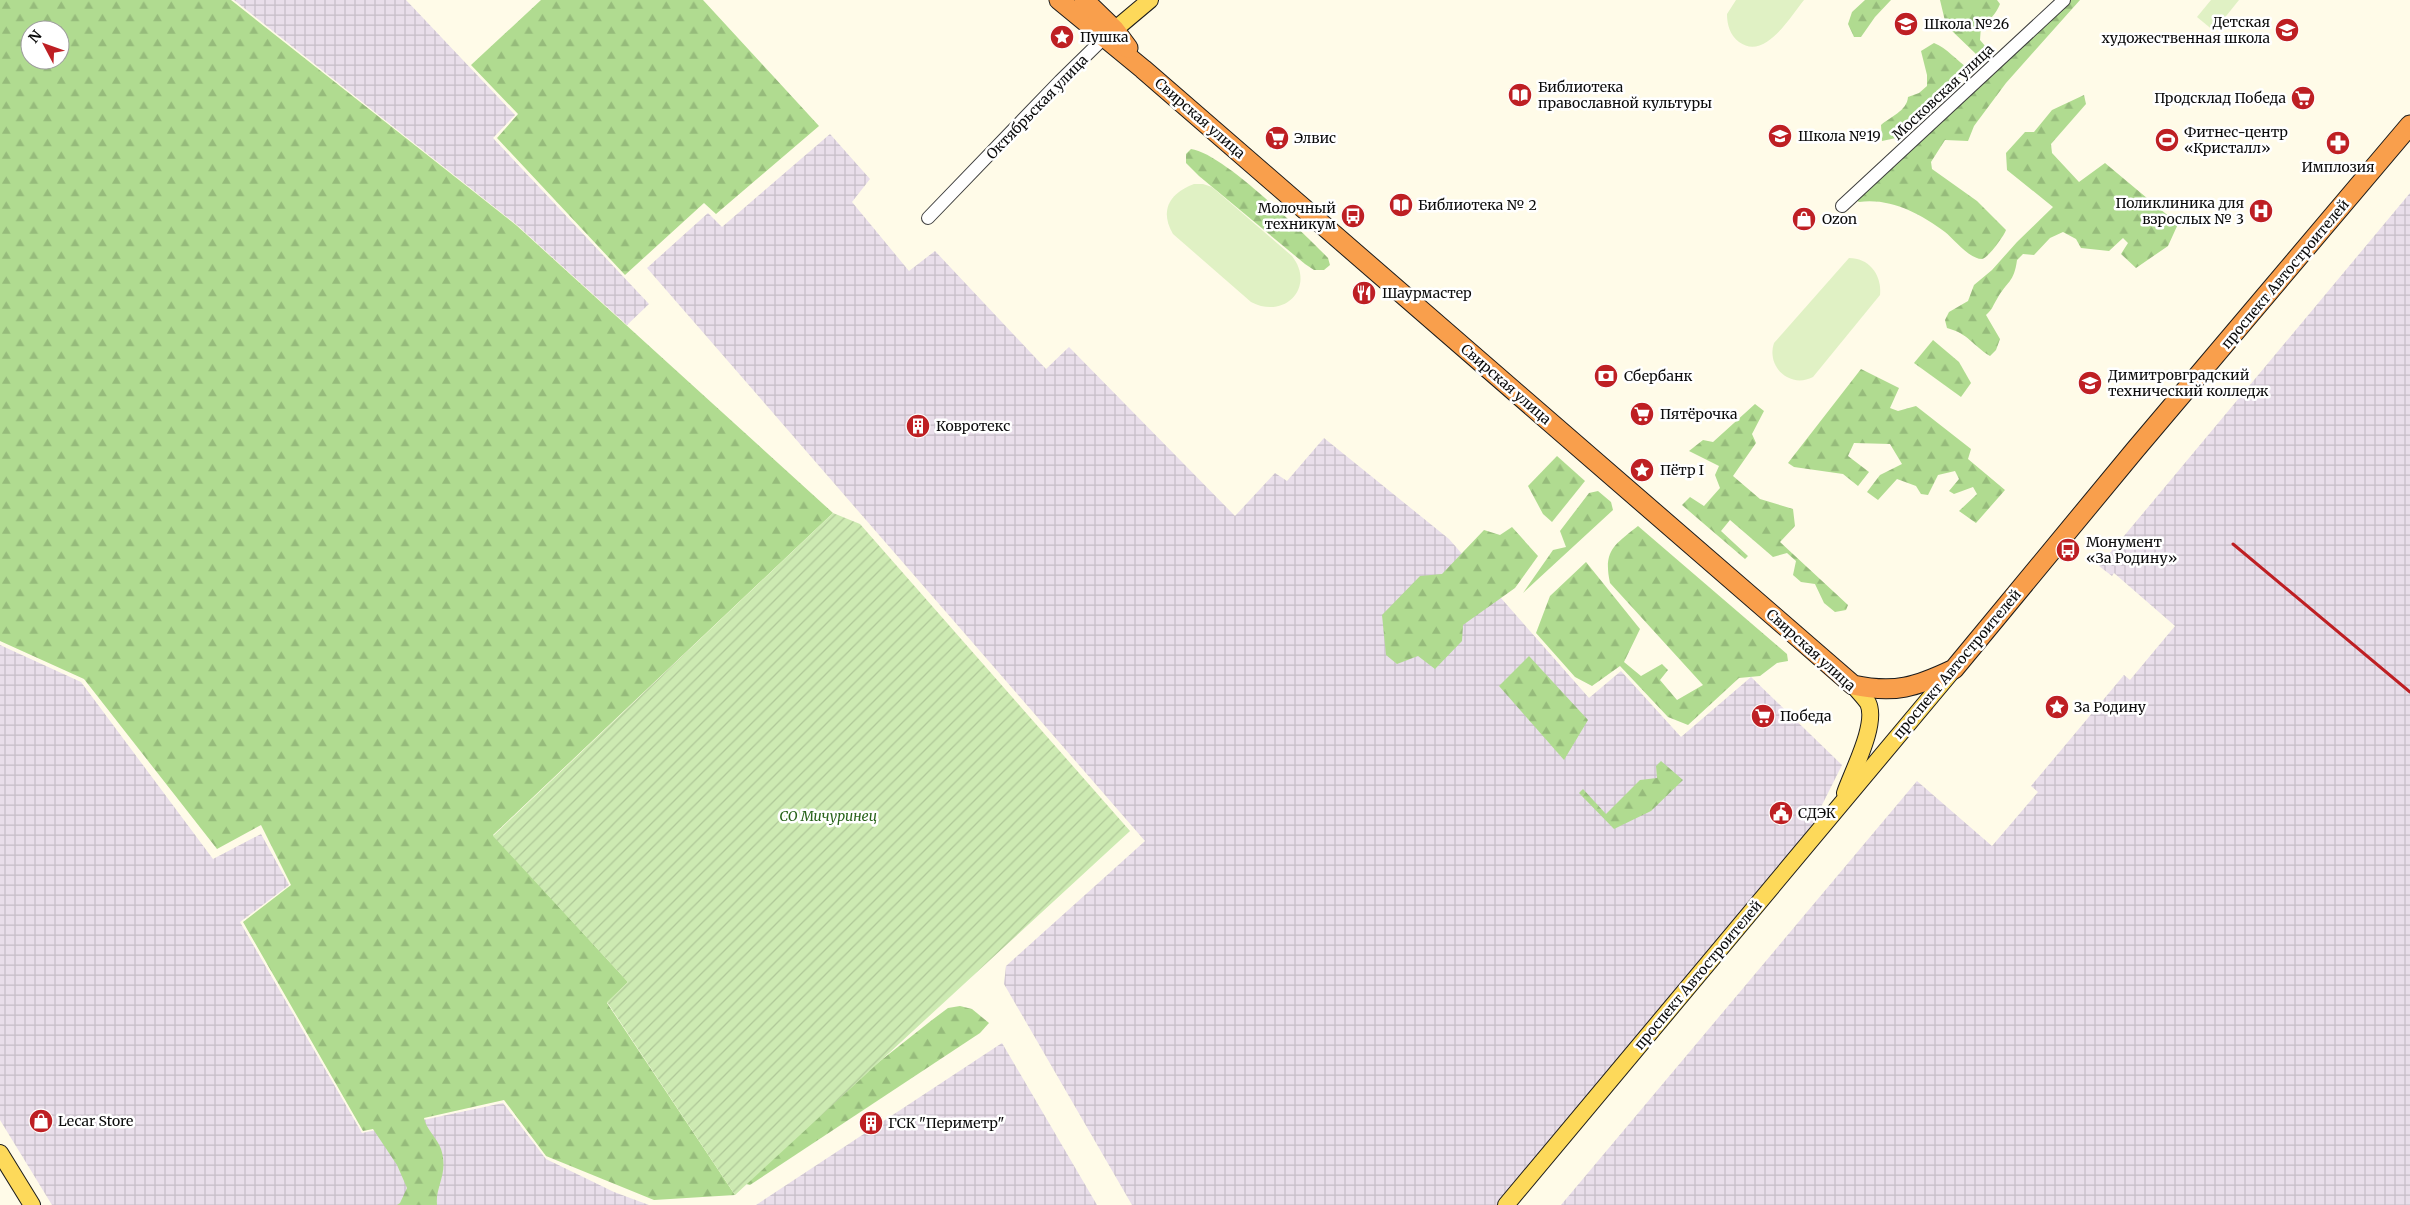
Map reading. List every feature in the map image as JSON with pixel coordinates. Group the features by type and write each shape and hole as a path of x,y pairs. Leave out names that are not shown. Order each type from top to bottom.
{"highway":[{"name":"Свирская улица","path":"1059,0 1109,34 1143,69 1853,685"},
{"path":"1084,0 1109,34"},
{"name":"проспект Автостроителей","path":"1954,669 2135,450 2410,125"},
{"path":"1853,685 1886,689 1910,688 1954,669"}],"main road":[{"name":"Октябрьская улица","path":"1109,34 1150,0"},
{"name":"проспект Автостроителей","path":"1506,1205 1954,669"},
{"name":"Свирская улица","path":"1841,804 1867,733 1870,718 1868,703 1853,685"},
{"path":"0,1153 32,1205"}],"street":[{"name":"Московская улица","path":"1842,206 2064,0"},
{"name":"Октябрьская улица","path":"928,218 1060,81 1109,34"}],"shaded area":[{"path":"234,0 406,0 515,115 493,138 649,304 627,325 517,225"},
{"path":"830,134 870,179 852,202 909,271 935,251 1046,369 1069,347 1235,516 1275,473 1287,481 1324,438 1449,539 1589,698 1621,671 1681,737 1751,677 1842,765 1811,827 1497,1205 1132,1205 1004,984 1006,966 1145,841 647,268 708,213 722,227"},
{"path":"2410,193 2410,1205 1561,1205 1917,781 1992,846 2038,792 2031,786 2124,675 2130,680 2175,626 2114,573 2112,576 2099,566"},
{"path":"0,645 81,682 213,859 261,834 289,885 240,922 362,1133 503,1103 546,1159 614,1192 649,1205 52,1205 0,1120"},
{"path":"1002,1043 1097,1205 756,1205"}],"green space":[{"path":"0,0 231,0 516,225 833,513 493,835 628,982 607,1003 735,1195 654,1200 546,1156 504,1100 424,1118 441,1149 443,1158 443,1173 437,1205 397,1205 400,1203 407,1188 397,1165 373,1129 363,1131 243,922 291,885 261,825 217,849 84,679 0,641"},
{"path":"541,0 703,0 819,126 716,214 704,203 625,275 497,138 518,114 471,65"},
{"path":"1736,0 1804,0 1784,26 1767,42 1758,46 1749,46 1739,42 1728,26 1727,14"},
{"path":"1865,0 1891,0 1875,17 1861,37 1854,37 1848,24 1852,12"},
{"path":"1940,0 1997,0 2000,4 1997,11 1981,25 1980,40 1986,47 1976,54 1951,30 1945,21"},
{"path":"2071,0 2080,0 2006,83 1974,126 1968,141 1945,140 1931,162 1932,169 1977,201 2006,230 1999,242 1985,258 1972,256 1945,232 1904,208 1882,202 1859,202 1855,199"},
{"path":"2211,0 2239,0 2214,31 2197,17"},
{"path":"1934,43 1969,69 1896,138 1882,141 1881,125 1905,106 1908,97 1919,93 1927,86 1927,75 1921,51"},
{"path":"2084,95 2086,104 2051,144 2052,153 2079,182 2105,163 2178,224 2168,246 2136,268 2121,254 2128,243 2123,238 2109,251 2081,248 2076,239 2063,232 2050,238 2034,255 2023,254 2017,260 2012,278 1986,315 2000,339 1996,350 1990,356 1960,333 1947,328 1945,320 1949,312 1968,301 1974,285 1992,270 2017,242 2053,207 2007,170 2006,153 2025,132 2034,132 2052,110"},
{"path":"1191,149 1205,154 1242,178 1316,246 1328,258 1330,265 1324,270 1314,270 1305,264 1199,176 1186,163 1186,154"},
{"path":"1194,184 1212,187 1292,256 1299,268 1299,289 1285,304 1275,307 1251,302 1173,234 1167,217 1169,203 1179,192"},
{"path":"1849,258 1863,261 1873,269 1879,281 1880,295 1813,377 1804,380 1788,378 1782,374 1773,360 1774,343"},
{"path":"1933,340 1959,362 1971,383 1961,397 1914,363"},
{"path":"1861,369 1899,388 1890,408 1898,411 1916,406 1971,449 1968,459 2005,490 1976,523 1959,511 1977,494 1973,487 1954,494 1949,491 1959,479 1955,471 1938,475 1928,495 1921,494 1916,486 1897,479 1878,500 1867,492 1880,475 1902,464 1890,444 1854,443 1848,456 1869,472 1858,486 1843,474 1794,467 1788,463"},
{"path":"1755,404 1764,411 1752,434 1756,443 1733,476 1760,499 1793,509 1795,526 1780,542 1848,605 1846,610 1835,612 1824,603 1815,584 1801,582 1793,575 1796,561 1787,553 1773,557 1730,520 1721,531 1748,556 1745,559 1682,505 1690,497 1704,506 1720,488 1715,475 1719,466 1689,451 1703,440 1713,442"},
{"path":"1557,456 1585,481 1552,522 1543,514 1528,486"},
{"path":"1598,491 1611,502 1613,510 1523,593 1553,550 1566,547 1560,531 1589,493"},
{"name":"СО Мичуринец","path":"833,513 860,524 1130,831 735,1195 607,1002 628,982 493,836"},
{"path":"1638,526 1787,654 1788,661 1777,663 1760,676 1739,678 1688,725 1668,717 1620,666 1592,686 1575,677 1536,633 1550,596 1586,562 1640,629 1624,662 1641,676 1662,664 1668,670 1660,680 1677,700 1703,685 1610,583 1608,572 1609,556 1617,544"},
{"path":"1512,527 1538,556 1515,588 1463,625 1462,641 1435,669 1418,656 1397,664 1386,655 1382,615 1420,576 1442,574 1484,530 1500,535"},
{"path":"1529,656 1588,720 1564,760 1499,686"},
{"path":"1661,761 1683,780 1651,811 1614,829 1579,793 1583,789 1606,814 1640,780 1657,778 1656,766"},
{"path":"960,1006 972,1009 989,1023 980,1033 750,1185 738,1182 827,1103 948,1008"}],"railway":[{"path":"2233,544 2410,692"}],"place":[{"name":"Школа №26","path":"1906,24"},
{"name":"Детская художественная школа","path":"2287,30"},
{"name":"Пушка","path":"1062,37"},
{"name":"Библиотека православной культуры","path":"1520,95"},
{"name":"Продсклад Победа","path":"2303,98"},
{"name":"Школа №19","path":"1780,136"},
{"name":"Элвис","path":"1277,138"},
{"name":"Фитнес-центр «Кристалл»","path":"2167,140"},
{"name":"Имплозия","path":"2338,143"},
{"name":"Библиотека № 2","path":"1401,205"},
{"name":"Поликлиника для взрослых № 3","path":"2261,211"},
{"name":"Молочный техникум","path":"1353,216"},
{"name":"Ozon","path":"1804,219"},
{"name":"Шаурмастер","path":"1364,293"},
{"name":"Сбербанк","path":"1606,376"},
{"name":"Димитровградский технический колледж","path":"2090,383"},
{"name":"Пятёрочка","path":"1642,414"},
{"name":"Ковротекс","path":"918,426"},
{"name":"Пётр I","path":"1642,470"},
{"name":"Монумент «За Родину»","path":"2068,550"},
{"name":"За Родину","path":"2057,707"},
{"name":"Победа","path":"1763,716"},
{"name":"СДЭК","path":"1781,813"},
{"name":"Lecar Store","path":"41,1121"},
{"name":"ГСК \"Периметр\"","path":"871,1123"}]}
